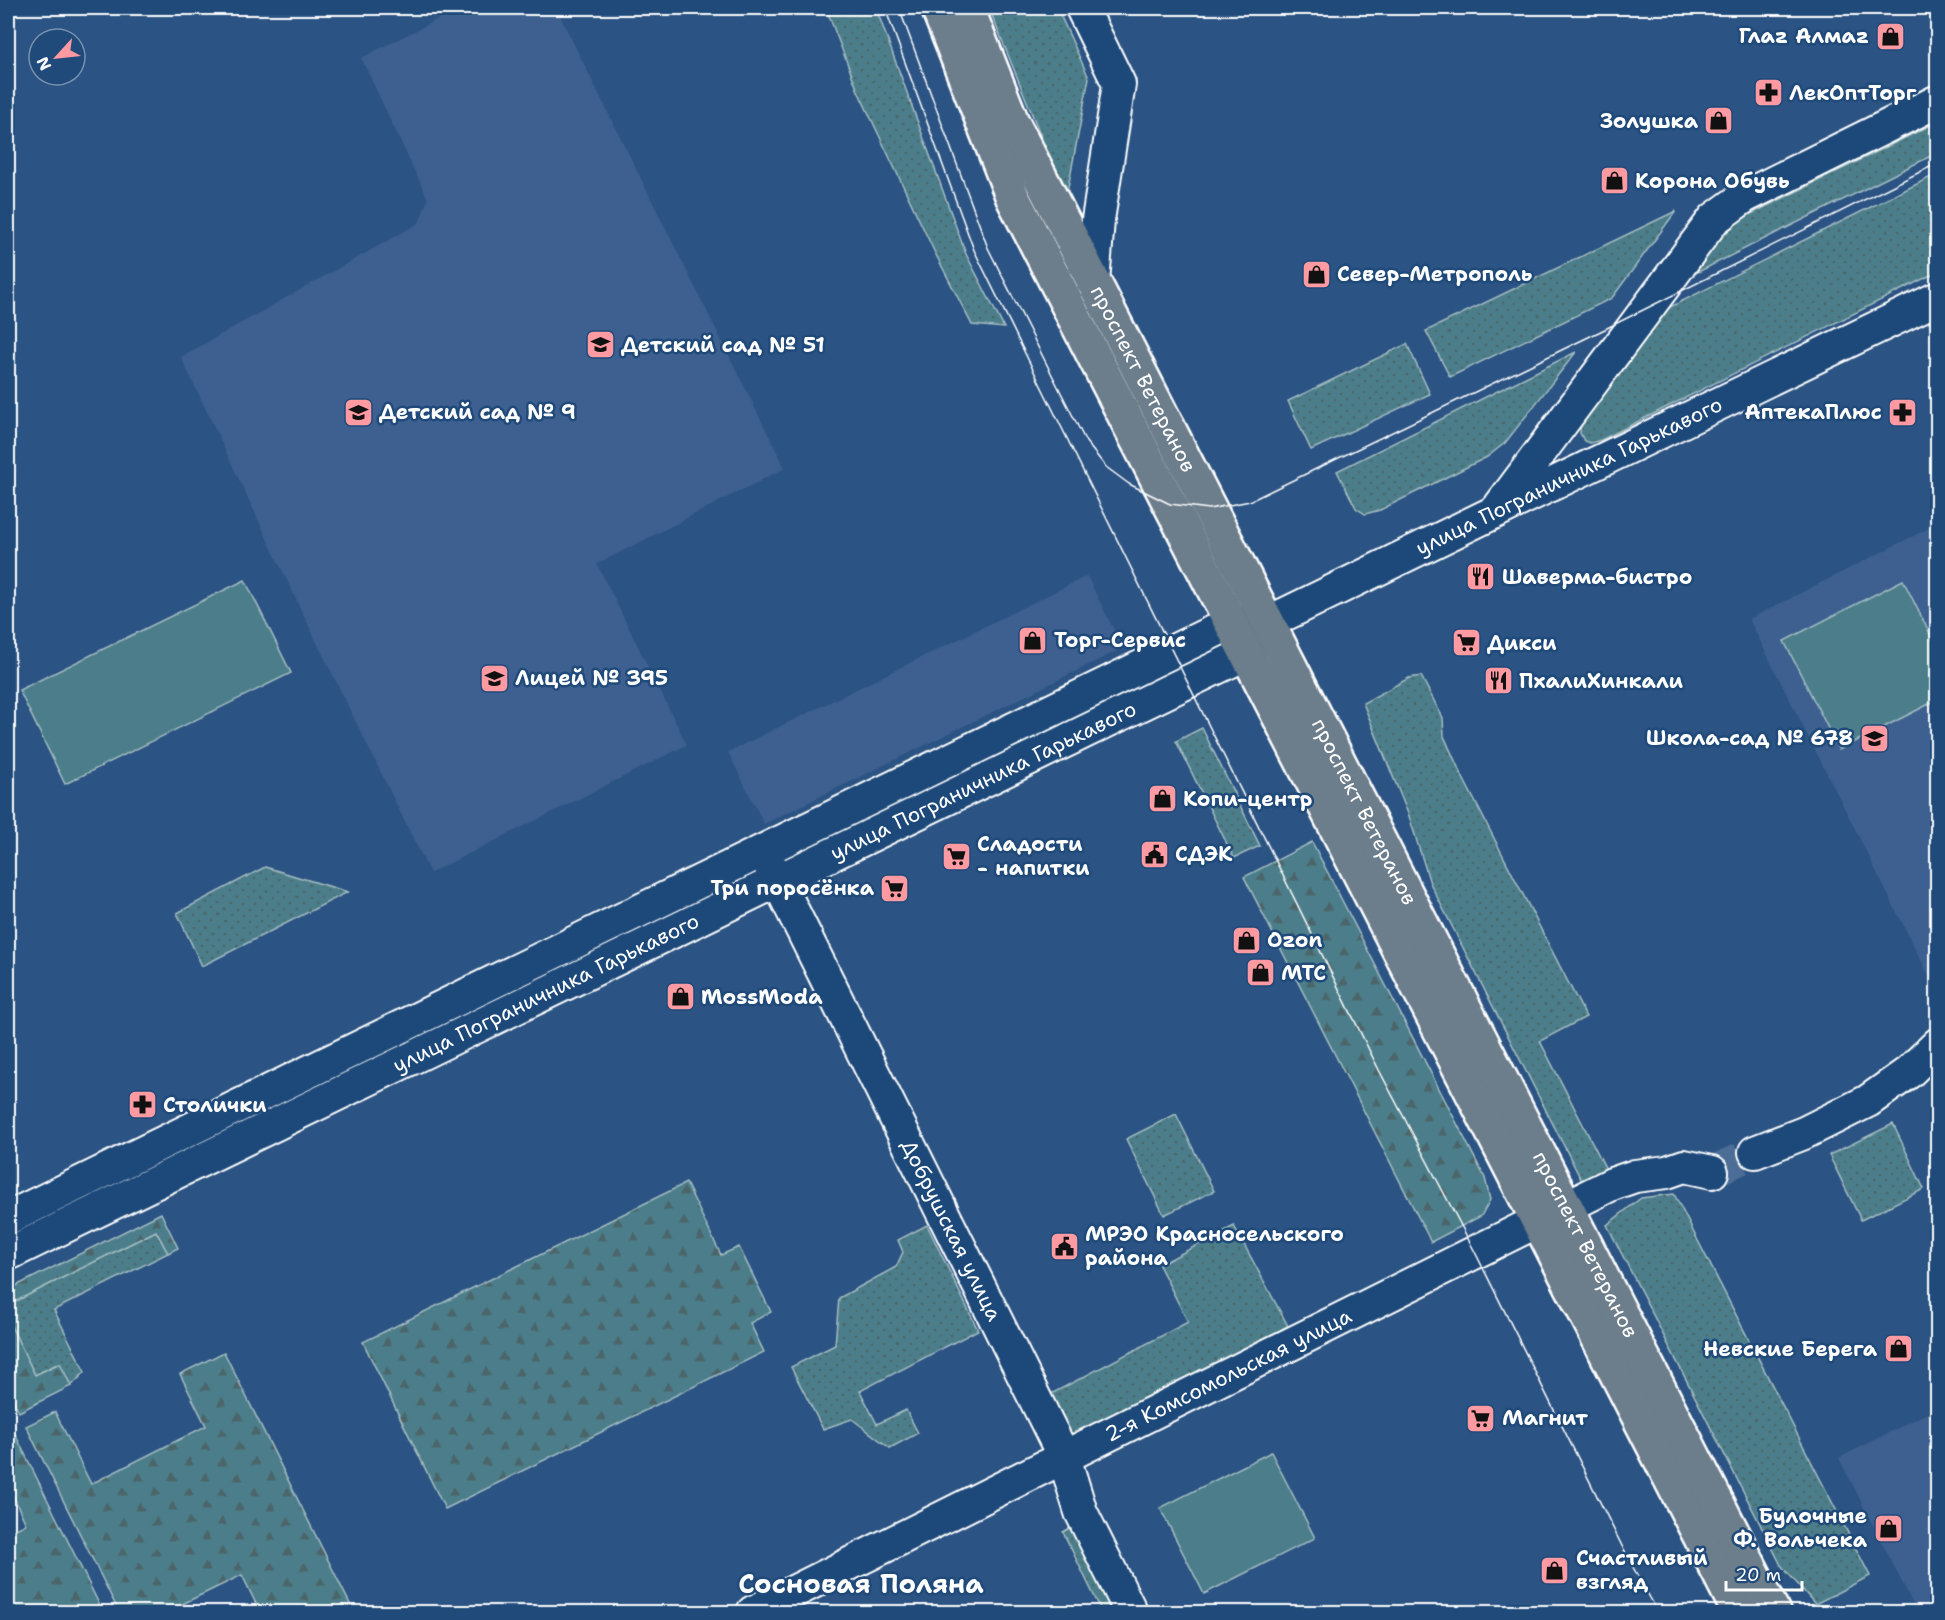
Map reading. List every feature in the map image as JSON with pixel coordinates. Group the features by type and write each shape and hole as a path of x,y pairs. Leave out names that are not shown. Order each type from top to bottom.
{"main road":[{"name":"проспект Ветеранов","path":"938,8 1013,198 1231,623 1552,1214 1773,1612"},
{"name":"проспект Ветеранов","path":"967,8 1012,122 1267,623 1552,1214 1739,1612"}],"street":[{"path":"1082,8 1119,84 1098,219 1093,282"},
{"path":"1496,511 1714,219 1744,197 1938,101"},
{"name":"улица Пограничника Гарькавого","path":"8,1218 1231,623 1267,623 1938,298"},
{"path":"1247,653 1267,623"},
{"name":"улица Пограничника Гарькавого","path":"8,1254 1247,653"},
{"name":"Добрушская улица","path":"763,851 1064,1457 1081,1512 1131,1612"},
{"path":"1755,1152 1804,1132 1868,1101 1910,1072 1938,1044"},
{"name":"2-я Комсомольская улица","path":"753,1612 1612,1184 1635,1176 1667,1172 1684,1166 1712,1172"}],"shaded area":[{"path":"460,8 556,8 785,468 597,564 687,745 430,873 302,612 181,357 419,223 428,199 361,58"},
{"name":"Школа-сад № 678","path":"1937,524 1937,979 1932,982 1749,619"},
{"path":"1087,576 1123,648 764,824 728,752"},
{"path":"1937,1408 1937,1612 1917,1612 1839,1458"}],"green space":[{"path":"826,8 876,8 966,254 1004,328 972,325 858,91"},
{"path":"989,8 1057,8 1089,78 1066,198"},
{"path":"1937,122 1937,153 1696,273 1719,239 1743,218"},
{"path":"1937,174 1937,272 1601,440 1590,443 1584,441 1580,433 1581,423 1666,309"},
{"path":"1676,211 1612,298 1450,377 1426,331"},
{"path":"1407,344 1430,394 1311,450 1288,401"},
{"path":"1576,352 1505,443 1487,457 1380,510 1365,514 1356,508 1337,471"},
{"path":"245,580 291,673 65,784 19,690"},
{"path":"1903,580 1937,648 1937,700 1839,750 1784,641"},
{"path":"1421,676 1443,718 1444,736 1461,774 1586,1017 1540,1041 1611,1179 1587,1191 1430,883 1409,816 1363,703 1409,678"},
{"path":"1202,728 1260,846 1234,858 1176,741"},
{"path":"1312,842 1485,1178 1490,1200 1481,1216 1431,1242 1244,877"},
{"path":"265,867 348,892 202,966 177,913"},
{"path":"1176,1114 1214,1191 1164,1215 1126,1139"},
{"path":"1893,1124 1924,1189 1861,1220 1829,1155"},
{"path":"686,1183 721,1255 739,1247 771,1312 750,1323 764,1352 445,1509 363,1342"},
{"path":"1674,1194 1870,1576 1815,1604 1781,1565 1607,1225 1641,1198"},
{"path":"161,1213 178,1248 168,1253 156,1231 8,1305 8,1290"},
{"path":"927,1225 978,1330 860,1391 877,1424 906,1410 918,1433 890,1448 852,1419 823,1429 791,1367 835,1345 839,1298 896,1267 903,1252 898,1240"},
{"path":"1234,1226 1288,1326 1078,1436 1066,1433 1047,1396 1188,1322 1159,1265"},
{"path":"156,1231 168,1253 54,1310 85,1372 71,1386 59,1363 35,1375 8,1320 8,1305"},
{"path":"8,1320 35,1375 60,1363 71,1386 19,1412 8,1389"},
{"path":"224,1352 354,1612 301,1612 298,1607 288,1612 260,1612 242,1575 166,1612 119,1612 26,1426 55,1412 91,1484 206,1426 180,1374"},
{"path":"15,1434 103,1612 8,1612 8,1533 26,1524 8,1485 8,1438"},
{"path":"1271,1452 1315,1538 1204,1594 1160,1508"},
{"path":"1078,1523 1113,1596 1111,1608 1105,1612 1102,1612 1063,1532"}],"tunnel":[{"path":"1712,1172 1755,1152"}],"tram line":[{"path":"885,8 974,250 1379,1070 1475,1252 1630,1562 1658,1612"},
{"path":"899,8 988,248 1086,442 1106,467 1129,484 1170,504 1209,509 1250,501 1605,329 1938,163"}],"place":[{"name":"Глаz Алмаz","path":"1890,36"},
{"name":"ЛекОптТорг","path":"1768,93"},
{"name":"Золушка","path":"1719,121"},
{"name":"Корона Обувь","path":"1614,181"},
{"name":"Север-Метрополь","path":"1316,274"},
{"name":"Детский сад № 51","path":"600,345"},
{"name":"Детский сад № 9","path":"358,412"},
{"name":"АптекаПлюс","path":"1903,412"},
{"name":"Шаверма-бистро","path":"1481,577"},
{"name":"Торг-Сервис","path":"1033,640"},
{"name":"Дикси","path":"1466,643"},
{"name":"Лицей № 395","path":"494,678"},
{"name":"ПхалиХинкали","path":"1498,681"},
{"name":"Школа-сад № 678","path":"1874,738"},
{"name":"Копи-центр","path":"1162,799"},
{"name":"СДЭК","path":"1154,854"},
{"name":"Сладости - напитки","path":"956,856"},
{"name":"Три поросёнка","path":"895,888"},
{"name":"Ozon","path":"1246,940"},
{"name":"МТС","path":"1260,973"},
{"name":"MossModa","path":"680,997"},
{"name":"Столички","path":"142,1105"},
{"name":"МРЭО Красносельского района","path":"1064,1246"},
{"name":"Невские Берега","path":"1898,1349"},
{"name":"Магнит","path":"1481,1418"},
{"name":"Булочные Ф. Вольчека","path":"1888,1528"},
{"name":"Счастливый взгляд","path":"1555,1570"}],"district":[{"name":"Сосновая Поляна","path":"861,1583"}]}
